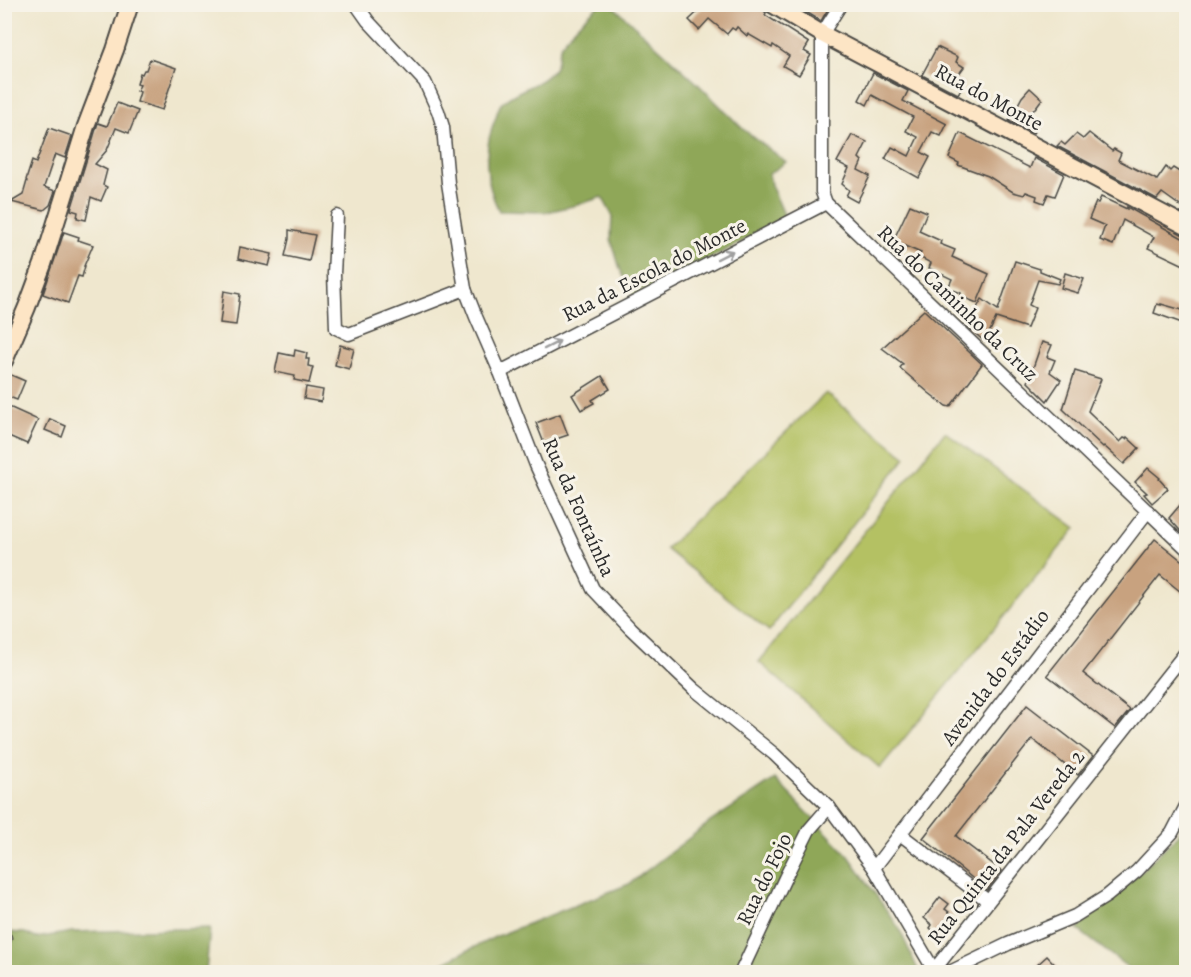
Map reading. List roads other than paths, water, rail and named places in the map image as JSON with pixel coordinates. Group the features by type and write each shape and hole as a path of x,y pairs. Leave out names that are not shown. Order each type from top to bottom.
{"street":[{"path":"4,361 43,264 86,126 130,4"},
{"name":"Rua da Fontaínha","path":"357,4 368,21 425,82 438,111 465,289 536,465 593,589 694,689 774,754 829,807 874,868 934,971"},
{"name":"Rua do Monte","path":"772,4 822,34 1185,223"},
{"path":"826,203 822,192 822,34 841,4"},
{"name":"Rua da Escola do Monte","path":"500,372 826,203"},
{"name":"Rua do Caminho da Cruz","path":"826,203 1186,548"},
{"path":"337,216 334,274 336,328 350,334 465,289"},
{"name":"Avenida do Estádio","path":"874,868 1148,511"},
{"name":"Rua Quinta da Pala Vereda 2","path":"934,971 1186,652"},
{"path":"950,972 1008,944 1075,916 1107,896 1137,871 1172,833 1186,806"},
{"name":"Rua do Fojo","path":"741,972 810,830 829,807"},
{"path":"900,834 988,901"}]}
